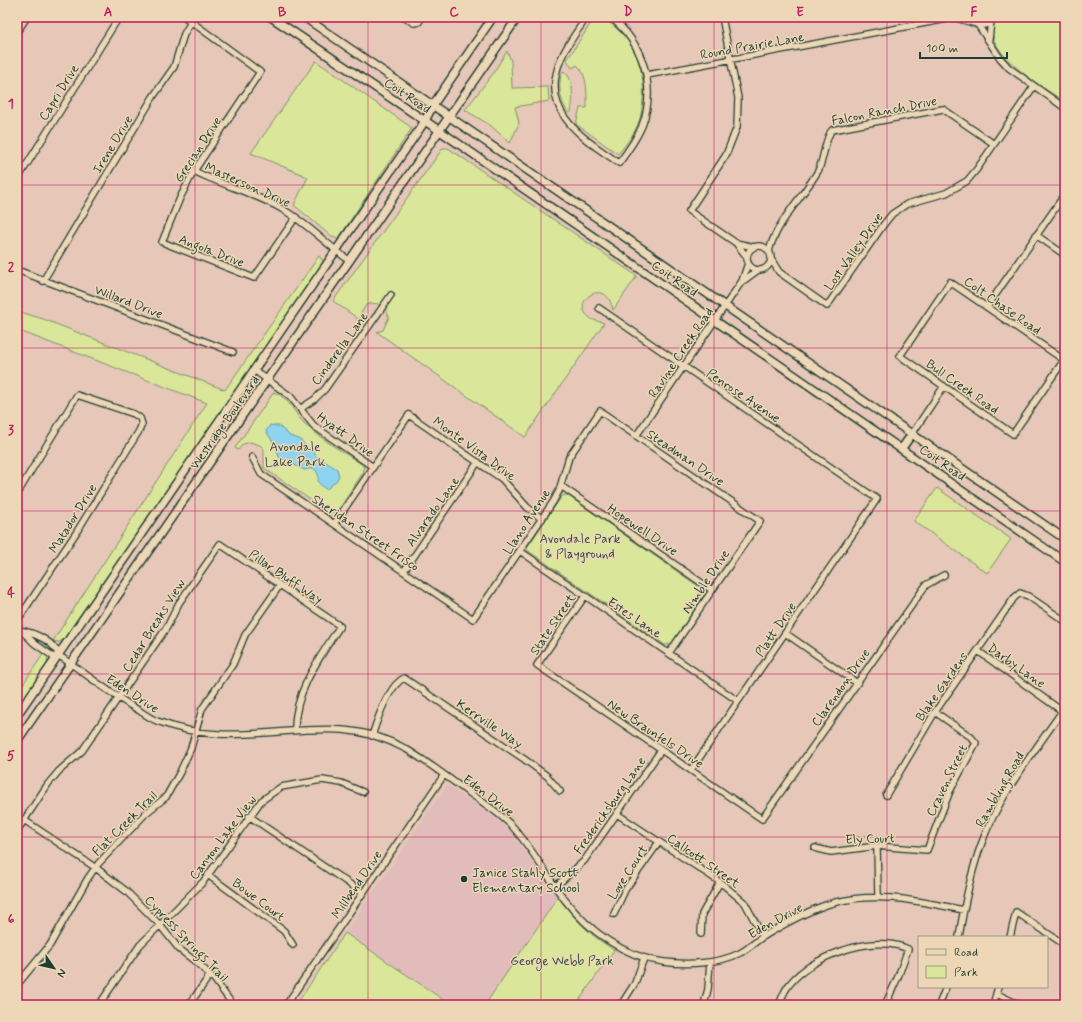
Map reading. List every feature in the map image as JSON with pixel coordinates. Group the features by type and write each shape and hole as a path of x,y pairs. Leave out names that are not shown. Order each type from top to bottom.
{"main road":[{"name":"Coit Road","path":"270,17 440,131 902,448 1065,562"},
{"name":"Coit Road","path":"304,17 1065,539"},
{"name":"Westridge Boulevard","path":"17,715 425,121 433,105 494,17"},
{"name":"Westridge Boulevard","path":"17,741 518,17"},
{"path":"902,448 912,434"}],"street":[{"path":"17,32 27,17"},
{"name":"Capri Drive","path":"17,180 119,17"},
{"path":"185,17 193,19"},
{"path":"403,17 414,23 419,22 422,17"},
{"path":"587,17 561,58 556,77 557,96 563,115 574,130 619,163 636,138 644,118 648,97 647,75 643,61 633,42 624,30 610,17"},
{"path":"722,17 738,105 735,134 726,155 689,211 736,243 752,268 779,272"},
{"path":"970,17 989,39 1004,63 1065,108"},
{"name":"Round Prairie Lane","path":"647,75 957,18 975,24"},
{"name":"Grecian Drive","path":"162,242 180,198 194,171 260,72 193,19"},
{"name":"Irene Drive","path":"43,281 153,97 174,67 184,34 193,19"},
{"path":"975,24 986,25 992,19"},
{"path":"989,39 992,19"},
{"name":"Lost Valley Drive","path":"779,272 827,306 892,214 913,202 940,195 957,188 974,173 1034,86"},
{"name":"Falcon Ranch Drive","path":"773,237 820,166 829,133 835,130 943,109 994,144"},
{"name":"Masterson Drive","path":"194,171 218,183 267,201 296,217 350,261"},
{"path":"987,307 1065,194"},
{"name":"Angola Drive","path":"162,242 254,278 296,217"},
{"path":"1036,235 1065,255"},
{"path":"747,260 749,251 773,237"},
{"path":"773,237 769,251 771,259 779,272"},
{"path":"736,243 764,247 769,251"},
{"path":"761,270 769,265 771,259"},
{"name":"Ravine Creek Road","path":"636,436 742,281 747,260"},
{"name":"Willard Drive","path":"17,270 234,352"},
{"name":"Ravine Creek Road","path":"742,281 761,270"},
{"name":"Colt Chase Road","path":"900,356 950,282 1064,360 1013,434"},
{"name":"Cinderella Lane","path":"300,409 315,399 325,389 391,295"},
{"name":"Penrose Avenue","path":"599,308 877,499"},
{"name":"Bull Creek Road","path":"900,356 1013,434"},
{"name":"Hyatt Drive","path":"254,370 290,396 318,429 373,467"},
{"path":"912,434 944,386"},
{"name":"Matador Drive","path":"17,494 77,395 134,414 140,418 142,424 76,534 17,621"},
{"name":"Steadman Drive","path":"600,411 760,521"},
{"name":"Llano Avenue","path":"473,619 555,499 561,486 571,454 600,411"},
{"name":"Monte Vista Drive","path":"373,467 409,415 506,482 527,507 542,519"},
{"name":"Sheridan Street Frisco","path":"252,458 261,474 473,619"},
{"name":"Alvarado Lane","path":"404,571 478,462"},
{"path":"334,524 373,467"},
{"name":"Hopewell Drive","path":"561,486 712,590"},
{"name":"Platt Drive","path":"691,770 877,499"},
{"name":"Nimble Drive","path":"669,653 760,521"},
{"name":"Pillar Bluff Way","path":"220,544 340,626 311,672 294,719 294,730"},
{"name":"Cedar Breaks View","path":"17,831 58,771 82,751 167,627 179,603 220,544"},
{"name":"Estes Lane","path":"520,551 738,701"},
{"name":"Clarendon Drive","path":"762,819 926,585 944,575"},
{"name":"Flat Creek Trail","path":"17,985 50,945 96,868 146,813 166,797 191,748 202,709 233,664 245,635 280,585"},
{"name":"Blake Gardens","path":"886,795 935,712 1014,598 1020,593 1028,596 1065,622"},
{"name":"State Street","path":"537,665 585,596"},
{"name":"Eden Drive","path":"17,626 24,631 41,638 57,650 58,655 70,664 155,721 195,731 217,734 344,729 372,736 406,750 444,775 509,823 578,915 601,935 625,951 644,958 668,962 710,962 739,954 764,937 808,913 834,902 878,896 907,899 964,910"},
{"name":"Eden Drive","path":"24,631 34,643 53,657 58,655"},
{"path":"785,633 857,683"},
{"name":"Darby Lane","path":"978,651 1064,709"},
{"name":"New Braunfels Drive","path":"537,665 762,819"},
{"name":"Kerrville Way","path":"372,736 384,705 394,688 400,680 404,678 524,758 547,776 560,791"},
{"name":"Rambling Road","path":"958,936 981,844 1017,776 1064,709"},
{"name":"Craven Street","path":"927,850 950,791 976,743 971,737 935,712"},
{"name":"Fredericksburg Lane","path":"556,886 584,861 661,750"},
{"name":"Millbend Drive","path":"286,1005 444,775"},
{"name":"Canyon Lake View","path":"99,1005 140,945 159,924 203,882 261,800 281,787 322,780 341,783 363,792"},
{"name":"Callcott Street","path":"617,814 720,882 745,903 764,937"},
{"path":"250,816 363,893"},
{"name":"Cypress Springs Trail","path":"24,820 96,868 126,891 159,924 179,950 200,965 210,975 233,1005"},
{"name":"Love Court","path":"614,914 625,890 660,842"},
{"path":"877,846 878,896"},
{"name":"Ely Court","path":"815,848 831,852 877,846 927,850"},
{"name":"Bowe Court","path":"208,875 284,931 293,945"},
{"path":"701,934 702,914 720,882"},
{"path":"1010,936 1016,912 1065,945"},
{"path":"780,1005 785,990 795,978 819,961 841,950 867,945 899,945 908,949 898,977 885,1005"},
{"path":"621,1005 635,983 644,958"},
{"path":"704,1005 708,989 710,962"},
{"path":"189,1005 210,975"},
{"path":"939,1005 946,988"},
{"path":"993,1005 998,988"},
{"path":"997,994 1020,1005"}],"shaded area":[{"name":"Janice Stahly Scott Elementary School","path":"447,785 495,817 512,833 558,897 485,1005 451,1005 345,933"}],"green space":[{"path":"595,17 602,18 607,21 626,39 633,48 641,71 643,95 640,118 634,133 618,154 576,124 580,108 587,108 586,85 581,69 577,65 572,68 567,60"},
{"path":"998,17 1065,17 1065,102 1028,77 1014,66 1002,53 994,41 992,28"},
{"path":"507,51 511,61 512,88 548,87 549,101 515,107 519,123 510,143 490,125 465,110 492,75"},
{"path":"316,61 412,128 338,239 332,237 294,205 308,177 251,153"},
{"path":"563,71 570,78 573,96 571,112 569,113 563,104 560,92 560,81"},
{"path":"443,148 448,148 637,276 613,310 609,300 604,294 591,294 586,299 583,304 584,311 594,320 604,323 525,437 377,332 383,330 389,317 383,307 377,304 366,305 361,313 360,320 333,301"},
{"path":"319,256 324,263 63,640 59,642 53,641 207,403 17,330 17,311 43,319 225,390"},
{"name":"Avondale Lake Park","path":"274,392 284,398 303,422 317,434 363,465 364,471 337,512 328,512 264,468 264,449 260,445 250,442 243,444 238,450 235,448"},
{"path":"937,488 1011,539 987,573 914,521"},
{"name":"Avondale Park & Playground","path":"567,495 704,590 704,595 671,644 665,645 527,550 528,546 562,496"},
{"path":"44,653 48,657 47,664 17,708 17,693"},
{"name":"George Webb Park","path":"558,897 570,913 583,926 614,950 576,1005 485,1005"},
{"path":"345,933 451,1005 296,1005"}],"water":[{"path":"270,425 279,426 290,436 299,439 319,458 337,469 339,476 336,481 327,489 324,488 318,482 318,474 313,468 304,470 279,457 276,447 266,431"}],"place":[{"name":"Janice Stahly Scott Elementary School","path":"464,879"}]}
